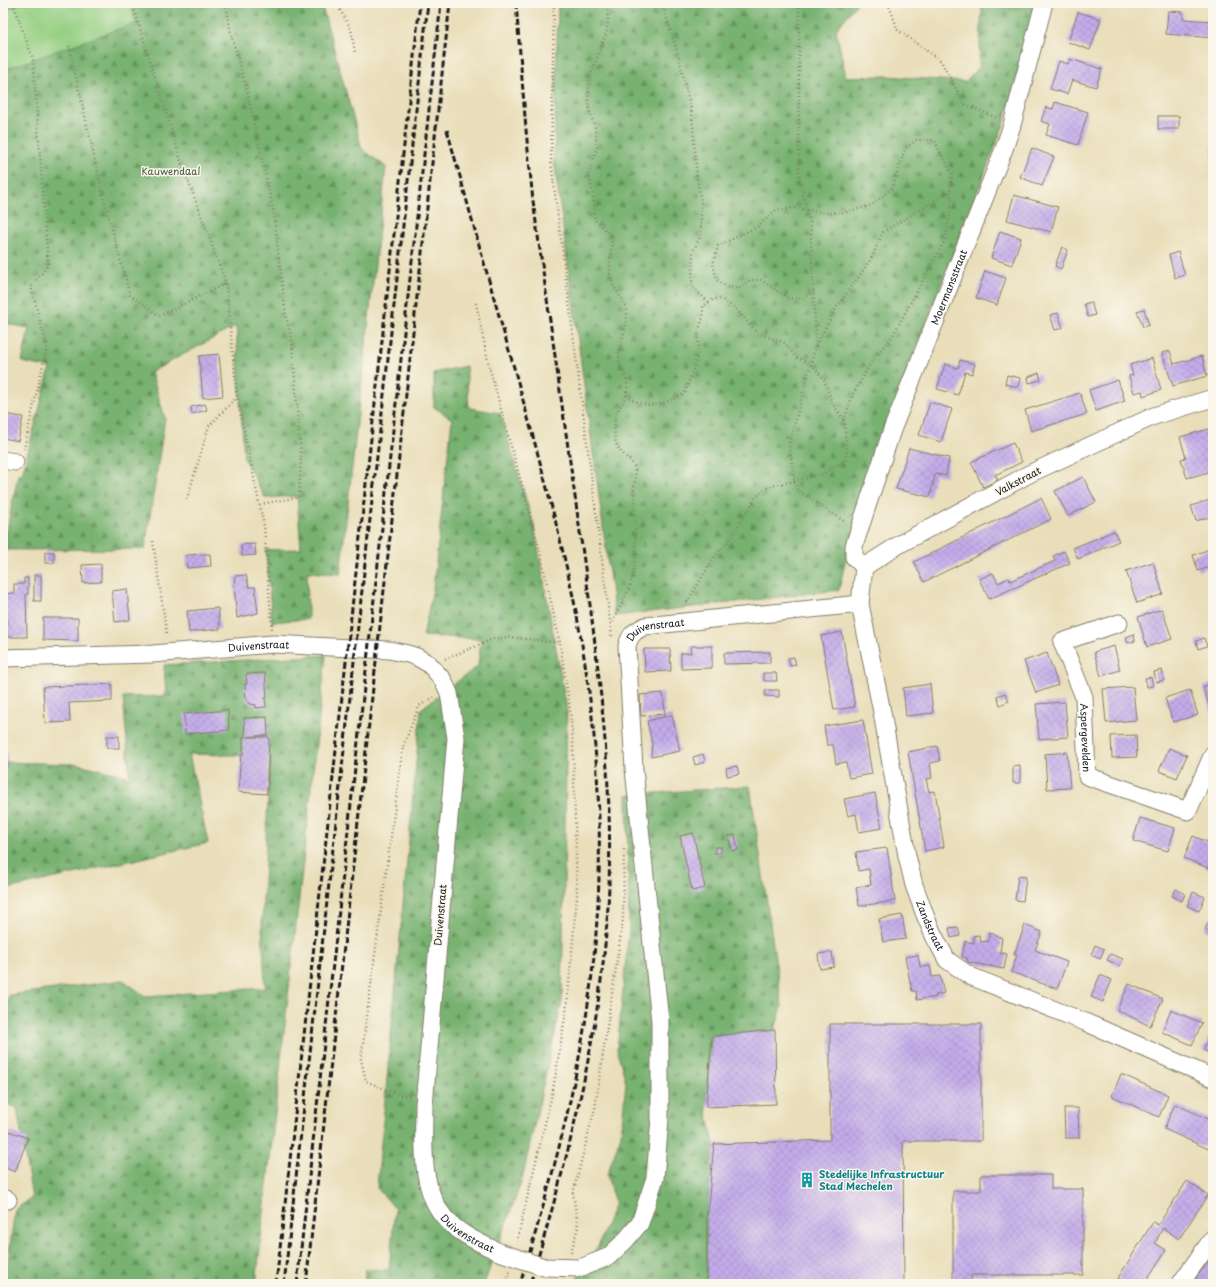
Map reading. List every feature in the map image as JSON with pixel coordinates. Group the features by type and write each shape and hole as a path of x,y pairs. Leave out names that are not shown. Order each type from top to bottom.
{"street":[{"name":"Moermansstraat","path":"864,567 854,557 854,546 892,430 1012,125 1044,3"},
{"name":"Valkstraat","path":"864,567 900,544 1029,474 1154,416 1213,398"},
{"path":"860,604 864,567"},
{"name":"Duivenstraat","path":"3,658 169,653 273,644 389,650 417,657 429,664 443,680 447,689 456,738 424,1096 424,1158 428,1186 435,1204 445,1218 462,1233 499,1252 544,1267 580,1268 608,1257 625,1242 640,1223 655,1178 660,1119 660,1022 634,769 627,646 629,638 634,631 645,626 860,604"},
{"name":"Zandstraat","path":"860,604 914,885 934,936 947,960 970,976 1085,1022 1213,1078"},
{"name":"Aspergevelden","path":"1119,623 1062,642 1084,697 1087,776 1188,811 1213,754"},
{"path":"1180,1284 1213,1238"}],"path":[{"path":"9,461 22,459 47,346 31,287 48,265 33,58 13,3"},
{"path":"132,3 182,164 226,283 237,398 261,504 264,526 273,644"},
{"path":"226,3 231,34 246,87 273,209 286,316 292,341 301,457 299,497 261,504"},
{"path":"336,3 351,29 355,53"},
{"path":"554,3 551,162 579,389 611,624 630,587 635,543 634,488 637,475 634,465 621,454 615,440 614,425 617,412 625,400 626,395 627,382 619,362 620,348 627,318 627,308 615,290 610,277 612,236 595,220 595,206 590,174 597,147 595,126 590,113 588,96 590,77 607,31 608,18 606,3"},
{"path":"662,3 678,54 692,114 697,178 702,201 701,235 693,251 692,287 709,302"},
{"path":"799,3 799,176 810,222 816,345"},
{"path":"888,3 898,30 941,61 964,104 1012,125"},
{"path":"70,46 104,200 130,295 160,316 226,283"},
{"path":"687,602 715,556 734,533 756,497 768,488 794,479 823,474 844,460 847,453 844,420 854,394 874,358 893,335 946,238 952,201 950,191 952,174 934,140 916,140 905,149 892,188 872,205 847,212 828,213 796,208 776,210 759,226 718,246 713,264 717,280 727,287 739,288 750,280 761,280 788,298 802,299 814,292"},
{"path":"860,530 835,517 796,489 789,444 816,345 837,307 871,259 884,232 950,191"},
{"path":"626,395 634,401 649,406 664,403 685,393 698,355 698,333 703,317 703,306 714,299 721,299 734,307 758,332 785,343 796,357 811,364 824,379 832,403 844,420"},
{"path":"476,303 489,366 539,547 560,643 564,663 572,730 575,786 576,896 567,1005 553,1090 516,1247"},
{"path":"187,499 209,426 237,398"},
{"path":"154,541 169,653"},
{"path":"429,664 493,639 508,637 560,643"},
{"path":"424,1096 399,1095 366,1081 361,1059 403,747 419,706 447,689"},
{"path":"569,1257 578,1227 573,1193 595,1108 623,920 624,842"},
{"path":"506,1284 511,1267"}],"green space":[{"name":"Kauwendaal","path":"3,3 321,3 362,149 386,167 340,574 307,572 308,619 272,622 266,550 301,549 297,496 265,498 244,458 236,326 151,372 165,418 145,549 3,550 18,475 22,474 50,368 22,362 29,328 3,323"},
{"path":"22,3 130,3 136,23 3,70 3,11"},
{"path":"558,3 857,3 836,30 846,77 888,76 966,82 979,66 982,3 1036,3 1004,124 914,353 847,553 839,590 615,616 554,161"},
{"path":"466,366 469,408 500,413 534,526 567,710 562,1001 522,1180 484,1284 364,1284 365,1269 389,1270 395,1208 377,1188 421,709 478,666 481,639 423,636 433,589 452,419 434,407 434,373"},
{"path":"326,655 256,1284 5,1284 15,1209 32,1198 17,1108 3,1103 3,1022 9,995 123,980 145,996 265,988 262,923 270,756 189,754 208,843 3,890 3,762 78,764 130,777 123,697 166,696 164,665"},
{"path":"750,786 782,1006 775,1030 712,1036 706,1107 714,1144 707,1216 707,1284 573,1284 599,1244 615,1203 607,1175 621,1135 626,1082 617,1050 629,929 627,795"}],"building":[{"path":"1168,11 1183,12 1183,19 1213,21 1213,38 1166,34"},
{"path":"1078,12 1101,19 1090,50 1068,42"},
{"path":"1070,59 1102,69 1096,87 1072,80 1067,94 1050,89 1059,61 1068,64"},
{"path":"1055,102 1088,112 1078,145 1046,135 1050,124 1041,121 1046,107 1053,109"},
{"path":"1158,116 1179,116 1179,129 1158,129"},
{"path":"1213,146 1213,176 1212,176"},
{"path":"1032,148 1054,157 1042,186 1020,177"},
{"path":"1014,195 1058,207 1051,232 1007,220"},
{"path":"1000,231 1021,238 1012,265 991,258"},
{"path":"1062,247 1068,250 1061,269 1055,266"},
{"path":"1178,252 1185,275 1175,278 1169,255"},
{"path":"985,271 1006,278 997,305 976,298"},
{"path":"1091,302 1095,315 1088,317 1084,304"},
{"path":"1144,309 1149,325 1143,327 1137,311"},
{"path":"1058,313 1063,328 1055,330 1050,315"},
{"path":"1170,351 1174,364 1202,356 1207,376 1173,386 1162,353"},
{"path":"219,354 223,396 203,398 199,356"},
{"path":"1152,358 1161,390 1143,396 1142,391 1134,393 1129,376 1133,375 1130,365"},
{"path":"960,360 975,364 972,374 965,372 958,395 937,389 945,364 958,368"},
{"path":"1039,373 1041,380 1029,383 1028,377"},
{"path":"1007,375 1020,378 1018,387 1005,384"},
{"path":"1118,380 1125,401 1096,411 1089,390"},
{"path":"1080,393 1087,414 1031,431 1025,410"},
{"path":"930,402 952,409 941,442 919,435"},
{"path":"205,404 207,410 192,414 191,407"},
{"path":"3,414 23,417 18,441 3,438"},
{"path":"1213,428 1213,471 1187,478 1181,459 1186,458 1180,437"},
{"path":"1013,443 1022,462 995,475 998,480 983,487 971,462"},
{"path":"909,448 949,458 946,476 935,474 930,497 896,489"},
{"path":"1083,477 1096,502 1068,516 1055,491"},
{"path":"1041,498 1051,519 924,582 914,562"},
{"path":"1213,499 1213,516 1196,521 1191,506"},
{"path":"1114,531 1119,541 1078,559 1073,548"},
{"path":"255,544 256,555 242,556 241,545"},
{"path":"1213,548 1213,566 1198,571 1193,555"},
{"path":"1064,551 1070,563 989,599 979,579 993,573 998,583 1009,578 1010,581 1055,561 1053,556"},
{"path":"45,552 54,552 54,563 45,563"},
{"path":"210,554 211,566 187,568 186,555"},
{"path":"1153,562 1163,594 1137,603 1126,571"},
{"path":"101,564 101,582 83,583 82,565"},
{"path":"34,575 41,575 41,601 34,601"},
{"path":"246,575 249,587 255,587 258,613 237,618 234,585 235,576"},
{"path":"24,578 28,578 28,594 26,594 27,637 7,637 6,605 3,606 3,594 14,593 14,584 24,584"},
{"path":"127,589 130,620 115,622 112,591"},
{"path":"218,608 220,629 189,632 187,611"},
{"path":"1162,609 1172,639 1147,647 1138,617"},
{"path":"43,618 78,618 78,641 43,640"},
{"path":"842,632 855,707 834,710 821,636"},
{"path":"1134,634 1135,641 1128,643 1126,637"},
{"path":"1204,638 1207,646 1198,649 1196,641"},
{"path":"690,646 712,646 712,668 681,669 681,653 691,653"},
{"path":"1114,646 1120,670 1101,676 1094,652"},
{"path":"644,649 670,649 671,671 645,672"},
{"path":"770,652 770,663 724,664 724,653"},
{"path":"1047,653 1058,685 1036,693 1024,661"},
{"path":"794,657 796,665 790,666 788,658"},
{"path":"1162,670 1164,680 1156,682 1154,672"},
{"path":"265,673 267,698 265,698 266,707 256,708 256,705 250,704 246,699 246,674"},
{"path":"763,673 776,673 777,681 764,681"},
{"path":"1151,677 1153,686 1147,687 1145,678"},
{"path":"1213,683 1213,718 1203,687"},
{"path":"112,684 112,701 69,703 70,722 45,723 43,687"},
{"path":"930,684 933,713 906,716 903,688"},
{"path":"1133,687 1136,720 1106,723 1103,689"},
{"path":"765,690 779,690 779,697 765,696"},
{"path":"1190,690 1198,715 1173,722 1165,698"},
{"path":"663,693 665,714 641,716 640,695"},
{"path":"1005,693 1009,701 1000,705 997,696"},
{"path":"1065,702 1068,737 1039,739 1036,704"},
{"path":"228,710 229,730 185,734 184,714"},
{"path":"672,715 680,751 651,757 652,743 647,721"},
{"path":"267,717 268,735 247,737 269,737 267,794 238,792 241,755 243,755 243,737 245,737 244,718"},
{"path":"863,720 872,774 849,778 846,762 836,764 833,745 827,745 824,726"},
{"path":"1136,735 1137,757 1112,758 1111,736"},
{"path":"107,736 119,736 119,748 107,748"},
{"path":"937,746 940,761 930,763 932,778 926,779 929,792 935,791 944,847 925,851 908,752"},
{"path":"1169,748 1187,755 1177,778 1159,771"},
{"path":"3,750 7,750 7,762 3,762"},
{"path":"1067,752 1070,788 1047,789 1045,754"},
{"path":"703,754 705,762 695,765 693,757"},
{"path":"1020,765 1020,783 1013,783 1013,766"},
{"path":"737,766 739,774 727,776 726,768"},
{"path":"875,793 882,828 859,832 856,814 848,816 844,799"},
{"path":"1140,818 1175,828 1168,851 1133,841"},
{"path":"693,833 705,888 692,891 680,836"},
{"path":"735,835 738,850 732,851 728,836"},
{"path":"1193,836 1213,844 1213,870 1184,858"},
{"path":"715,847 721,847 721,853 715,853"},
{"path":"887,848 895,901 859,906 856,887 871,885 869,869 858,871 856,852"},
{"path":"1018,876 1026,877 1023,901 1015,900"},
{"path":"1176,889 1185,894 1182,901 1172,896"},
{"path":"1193,892 1205,897 1199,911 1187,906"},
{"path":"902,915 906,939 883,942 879,919"},
{"path":"1210,919 1213,921 1213,933 1205,929"},
{"path":"1025,925 1042,932 1035,950 1067,962 1057,989 1011,972 1017,955 1014,955"},
{"path":"958,927 960,936 951,938 949,928"},
{"path":"989,932 1002,938 1000,953 1007,954 1004,969 968,962 967,958 962,957 965,941 974,943 973,936 979,935 981,942 989,941"},
{"path":"1095,945 1104,949 1100,959 1091,955"},
{"path":"832,952 834,967 820,969 818,954"},
{"path":"1110,954 1123,959 1120,966 1107,960"},
{"path":"918,955 920,967 930,966 932,977 940,976 944,993 936,995 936,997 917,1000 916,991 912,991 905,957"},
{"path":"1100,975 1112,980 1103,1002 1091,997"},
{"path":"1129,984 1163,999 1150,1026 1117,1010"},
{"path":"1171,1010 1202,1023 1192,1045 1162,1032"},
{"name":"Stedelijke Infrastructuur Stad Mechelen","path":"830,1024 981,1024 981,1141 903,1141 904,1284 707,1284 707,1216 714,1144 830,1140"},
{"path":"1213,1027 1213,1054 1203,1050"},
{"path":"775,1030 776,1104 706,1107 712,1036"},
{"path":"1121,1074 1168,1095 1159,1117 1112,1096"},
{"path":"1175,1104 1213,1121 1213,1151 1164,1129"},
{"path":"1064,1108 1078,1108 1079,1138 1065,1138"},
{"path":"9,1131 28,1138 15,1172 3,1167 3,1146"},
{"name":"Stedelijke Infrastructuur Stad Mechelen","path":"981,1175 1051,1175 1051,1189 1083,1189 1083,1275 971,1275 971,1284 953,1284 953,1191 981,1191"},
{"path":"1187,1181 1208,1195 1179,1239 1163,1228 1155,1243 1166,1250 1144,1284 1128,1284 1118,1278 1153,1222 1158,1225"},
{"path":"1213,1255 1213,1284 1192,1284 1209,1260"}],"railway":[{"path":"276,1284 420,3"},
{"path":"284,1284 428,3"},
{"path":"297,1284 441,3"},
{"path":"306,1284 450,3"},
{"path":"516,3 533,201 596,655 605,747 610,839 606,936 592,1037 583,1087 559,1186 530,1284"},
{"path":"447,130 530,424 561,545 582,644 593,722 596,761 599,880 593,966 587,1012 579,1058 559,1149 520,1284"}],"place":[{"name":"Stedelijke Infrastructuur Stad Mechelen","path":"807,1180"}]}
